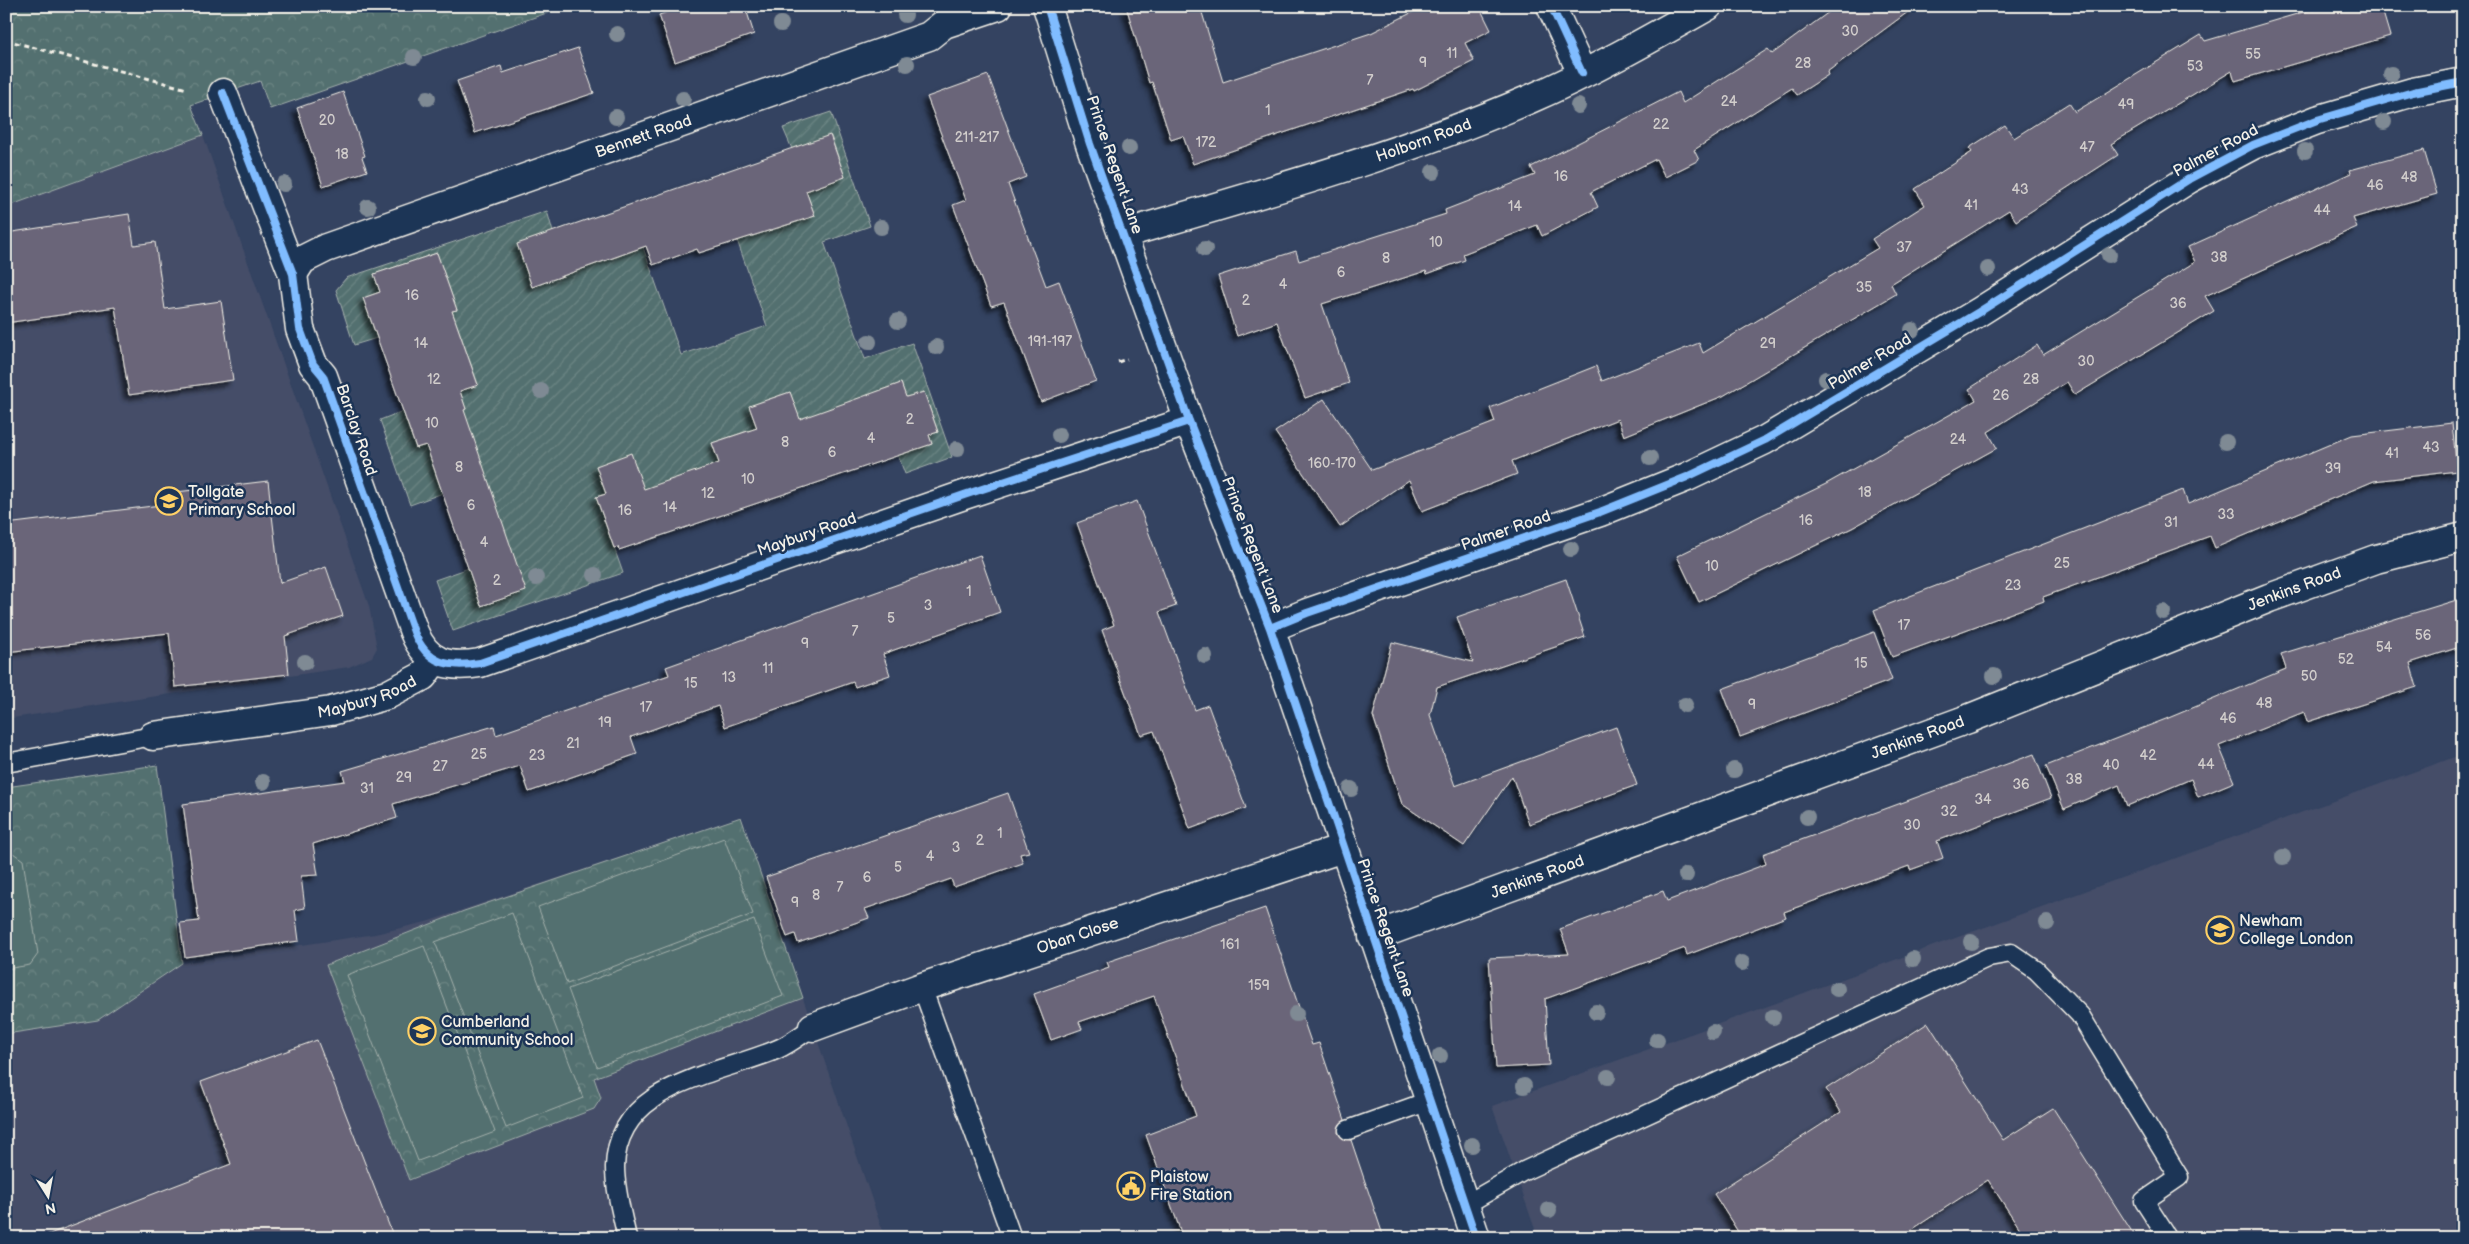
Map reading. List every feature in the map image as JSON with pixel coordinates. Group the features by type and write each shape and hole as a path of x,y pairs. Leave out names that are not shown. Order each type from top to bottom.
{"street":[{"name":"Bennett Road","path":"293,274 302,260 326,248 929,36 944,24 998,6"},
{"name":"Prince Regent Lane","path":"1047,6 1090,144 1189,421 1270,628 1342,848 1476,1238"},
{"path":"1551,6 1582,73"},
{"name":"Holborn Road","path":"1123,234 1311,179 1454,130 1531,98 1708,6"},
{"name":"Palmer Road","path":"1270,628 1307,613 1600,512 1686,478 1765,440 1814,412 1979,312 2189,179 2252,145 2317,120 2413,92 2463,82"},
{"name":"Barclay Road","path":"223,93 293,274 300,329 313,364 323,376 420,647 435,659"},
{"name":"Maybury Road","path":"153,736 331,711 387,695 423,676 435,659 458,667 480,663 964,495 1189,421"},
{"name":"Jenkins Road","path":"1373,937 1968,719 2269,598 2376,559 2463,537"},
{"name":"Oban Close","path":"813,1027 922,987 1342,848"}],"lane":[{"path":"6,763 153,736"},
{"path":"1465,1205 1524,1171 1989,957 2011,953 2036,970 2080,1015 2179,1177 2144,1201 2168,1238"},
{"path":"922,987 1012,1238"},
{"path":"627,1238 616,1189 615,1165 622,1132 634,1113 655,1096 674,1086 779,1048 813,1027"},
{"path":"1348,1130 1429,1101"}],"path":[{"path":"6,40 189,90"},
{"path":"1118,362 1127,359"}],"shaded area":[{"name":"Tollgate Primary School","path":"203,135 369,606 377,648 372,657 349,667 6,719 6,207"},
{"name":"Newham College London","path":"2463,754 2463,1238 1538,1238 1492,1106"},
{"name":"Cumberland Community School","path":"741,817 885,1238 6,1238 6,1034 98,1020 182,963 375,934 426,922"}],"green space":[{"path":"6,6 567,6 270,109 260,81 191,105 203,135 6,207"},
{"path":"831,112 870,226 824,242 865,359 912,343 952,457 905,474 898,455 932,444 929,435 938,432 924,392 906,397 901,383 876,392 881,405 805,435 790,392 750,406 765,450 750,430 712,443 719,463 644,490 606,494 596,497 623,573 453,631 435,580 469,568 482,606 526,590 443,493 410,505 380,420 403,411 416,448 461,433 454,414 466,409 460,391 478,384 452,311 457,310 437,253 374,274 380,292 364,298 377,338 354,345 336,290 346,278 547,211 553,232 532,287 643,247 681,355 767,326 737,240 768,206 776,229 815,216 806,191 845,177 831,136 792,149 783,128"},
{"path":"157,765 182,963 98,1020 6,1034 6,787"},
{"path":"741,817 803,998 594,1078 601,1098 594,1109 409,1180 326,965 464,911"},
{"path":"724,838 753,914 567,984 538,907"},
{"path":"13,853 23,860 38,954 30,965 6,969 6,854"},
{"path":"512,913 583,1098 506,1128 435,942"},
{"path":"754,920 783,996 597,1067 568,989"},
{"path":"424,946 495,1132 418,1161 347,975"}],"building":[{"path":"684,6 745,6 754,34 675,62 659,15"},
{"path":"1126,6 1200,6 1223,82 1371,33 1425,6 1479,6 1491,30 1465,43 1474,61 1414,91 1413,89 1193,164 1183,136 1171,140 1152,82 1149,83"},
{"path":"1837,6 1916,6 1827,72 1828,75 1797,95 1792,88 1694,150 1699,160 1665,177 1656,159 1591,192 1598,207 1542,236 1537,225 1463,254 1465,260 1427,274 1426,271 1322,304 1349,383 1305,398 1277,322 1237,336 1218,276 1296,251 1299,261 1446,214 1445,210 1535,175 1531,167 1678,92 1683,103 1768,49 1772,54"},
{"path":"2324,6 2381,6 2390,36 2235,81 2232,71 2111,144 2118,155 2016,221 2009,210 1891,284 1896,294 1723,396 1624,436 1618,419 1512,461 1517,474 1422,511 1409,480 1340,527 1275,432 1324,399 1372,470 1495,422 1490,408 1596,366 1602,381 1699,343 1703,353 1878,248 1872,239 1925,205 1915,189 1972,152 1969,148 2005,125 2014,138 2069,103 2075,112 2201,35 2205,41"},
{"path":"578,48 594,93 475,133 457,81 501,66 503,73"},
{"path":"988,75 1026,177 1008,184 1046,286 1059,281 1096,381 1041,402 1004,302 991,306 953,205 966,200 927,97"},
{"path":"343,92 365,156 362,157 367,171 323,186 297,108"},
{"path":"830,135 845,177 806,191 815,216 699,253 697,249 653,265 646,246 532,287 517,244"},
{"path":"2424,150 2437,194 2353,218 2357,227 2205,296 2214,311 2075,395 2067,382 1988,432 1997,448 1852,528 1699,602 1677,556 1826,484 1976,400 1969,389 2037,345 2043,355 2195,262 2188,247 2351,173 2350,170"},
{"path":"129,214 134,245 155,242 165,309 221,301 233,380 129,395 115,307 6,323 6,233"},
{"path":"437,253 457,310 452,311 478,385 460,391 466,409 464,410 526,591 481,606 426,445 416,448 363,298 380,292 374,274"},
{"path":"901,383 906,397 924,392 938,432 929,435 932,444 619,550 618,547 614,548 596,497 606,494 596,466 631,453 644,489 719,463 712,443 757,428 749,406 790,392 800,419"},
{"path":"2452,423 2457,471 2374,481 2215,548 2210,536 2043,597 2044,601 1892,657 1874,610 2183,490 2188,504 2352,435"},
{"path":"268,481 280,583 326,567 343,616 285,636 289,674 175,687 169,633 6,652 6,524 161,505 160,494"},
{"path":"1137,501 1176,606 1159,612 1195,710 1208,705 1246,808 1190,829 1154,731 1141,735 1102,630 1114,625 1077,523"},
{"path":"980,555 1000,612 883,654 890,675 855,687 853,682 725,727 718,706 631,737 637,754 529,792 520,766 393,804 397,818 313,844 318,875 301,876 305,908 295,910 299,941 185,957 180,923 199,921 183,804 345,781 342,771 494,726 496,735 669,675 666,667"},
{"path":"1566,579 1585,637 1437,687 1430,715 1455,786 1616,727 1637,785 1529,824 1512,776 1464,846 1402,804 1373,716 1392,642 1473,662 1457,617"},
{"path":"2463,598 2463,646 2410,663 2417,687 2307,722 2304,712 2219,746 2234,782 2198,797 2191,779 2127,806 2119,785 2064,809 2046,766 2286,669 2281,654"},
{"path":"1874,632 1892,680 1740,737 1722,689"},
{"path":"2034,754 2051,798 1937,841 1943,858 1910,870 1909,866 1784,912 1786,917 1687,955 1685,948 1545,999 1549,1065 1496,1068 1489,958 1569,954 1560,929 1663,891 1667,901 1766,864 1763,854"},
{"path":"1008,793 1029,852 1020,854 1023,863 954,887 951,879 865,909 869,918 798,943 795,934 787,937 766,877"},
{"path":"1265,908 1312,1045 1319,1043 1345,1120 1340,1124 1338,1133 1342,1138 1351,1140 1384,1238 1183,1238 1146,1135 1196,1116 1154,996 1079,1022 1082,1029 1051,1040 1034,994 1109,967 1107,962"},
{"path":"1928,1023 2003,1140 2053,1108 2136,1238 2026,1238 1988,1180 1899,1238 1742,1238 1714,1194 1841,1112 1826,1089"},
{"path":"317,1040 394,1238 48,1238 47,1235 231,1164 201,1082"}],"cycle path":[{"path":"1047,6 1090,144 1189,421 1270,628 1476,1238"},
{"path":"1553,10 1582,73"},
{"path":"1270,628 1307,613 1600,512 1687,477 1765,440 1979,312 2189,179 2253,145 2317,120 2413,92 2463,82"},
{"path":"223,93 293,274 300,329 313,364 323,376 414,632 425,651 432,657 448,664 480,663 964,495 1189,421"}],"place":[{"name":"Tollgate Primary School","path":"169,501"},
{"name":"Newham College London","path":"2220,930"},
{"name":"Cumberland Community School","path":"422,1031"},
{"name":"Plaistow Fire Station","path":"1131,1186"}]}
